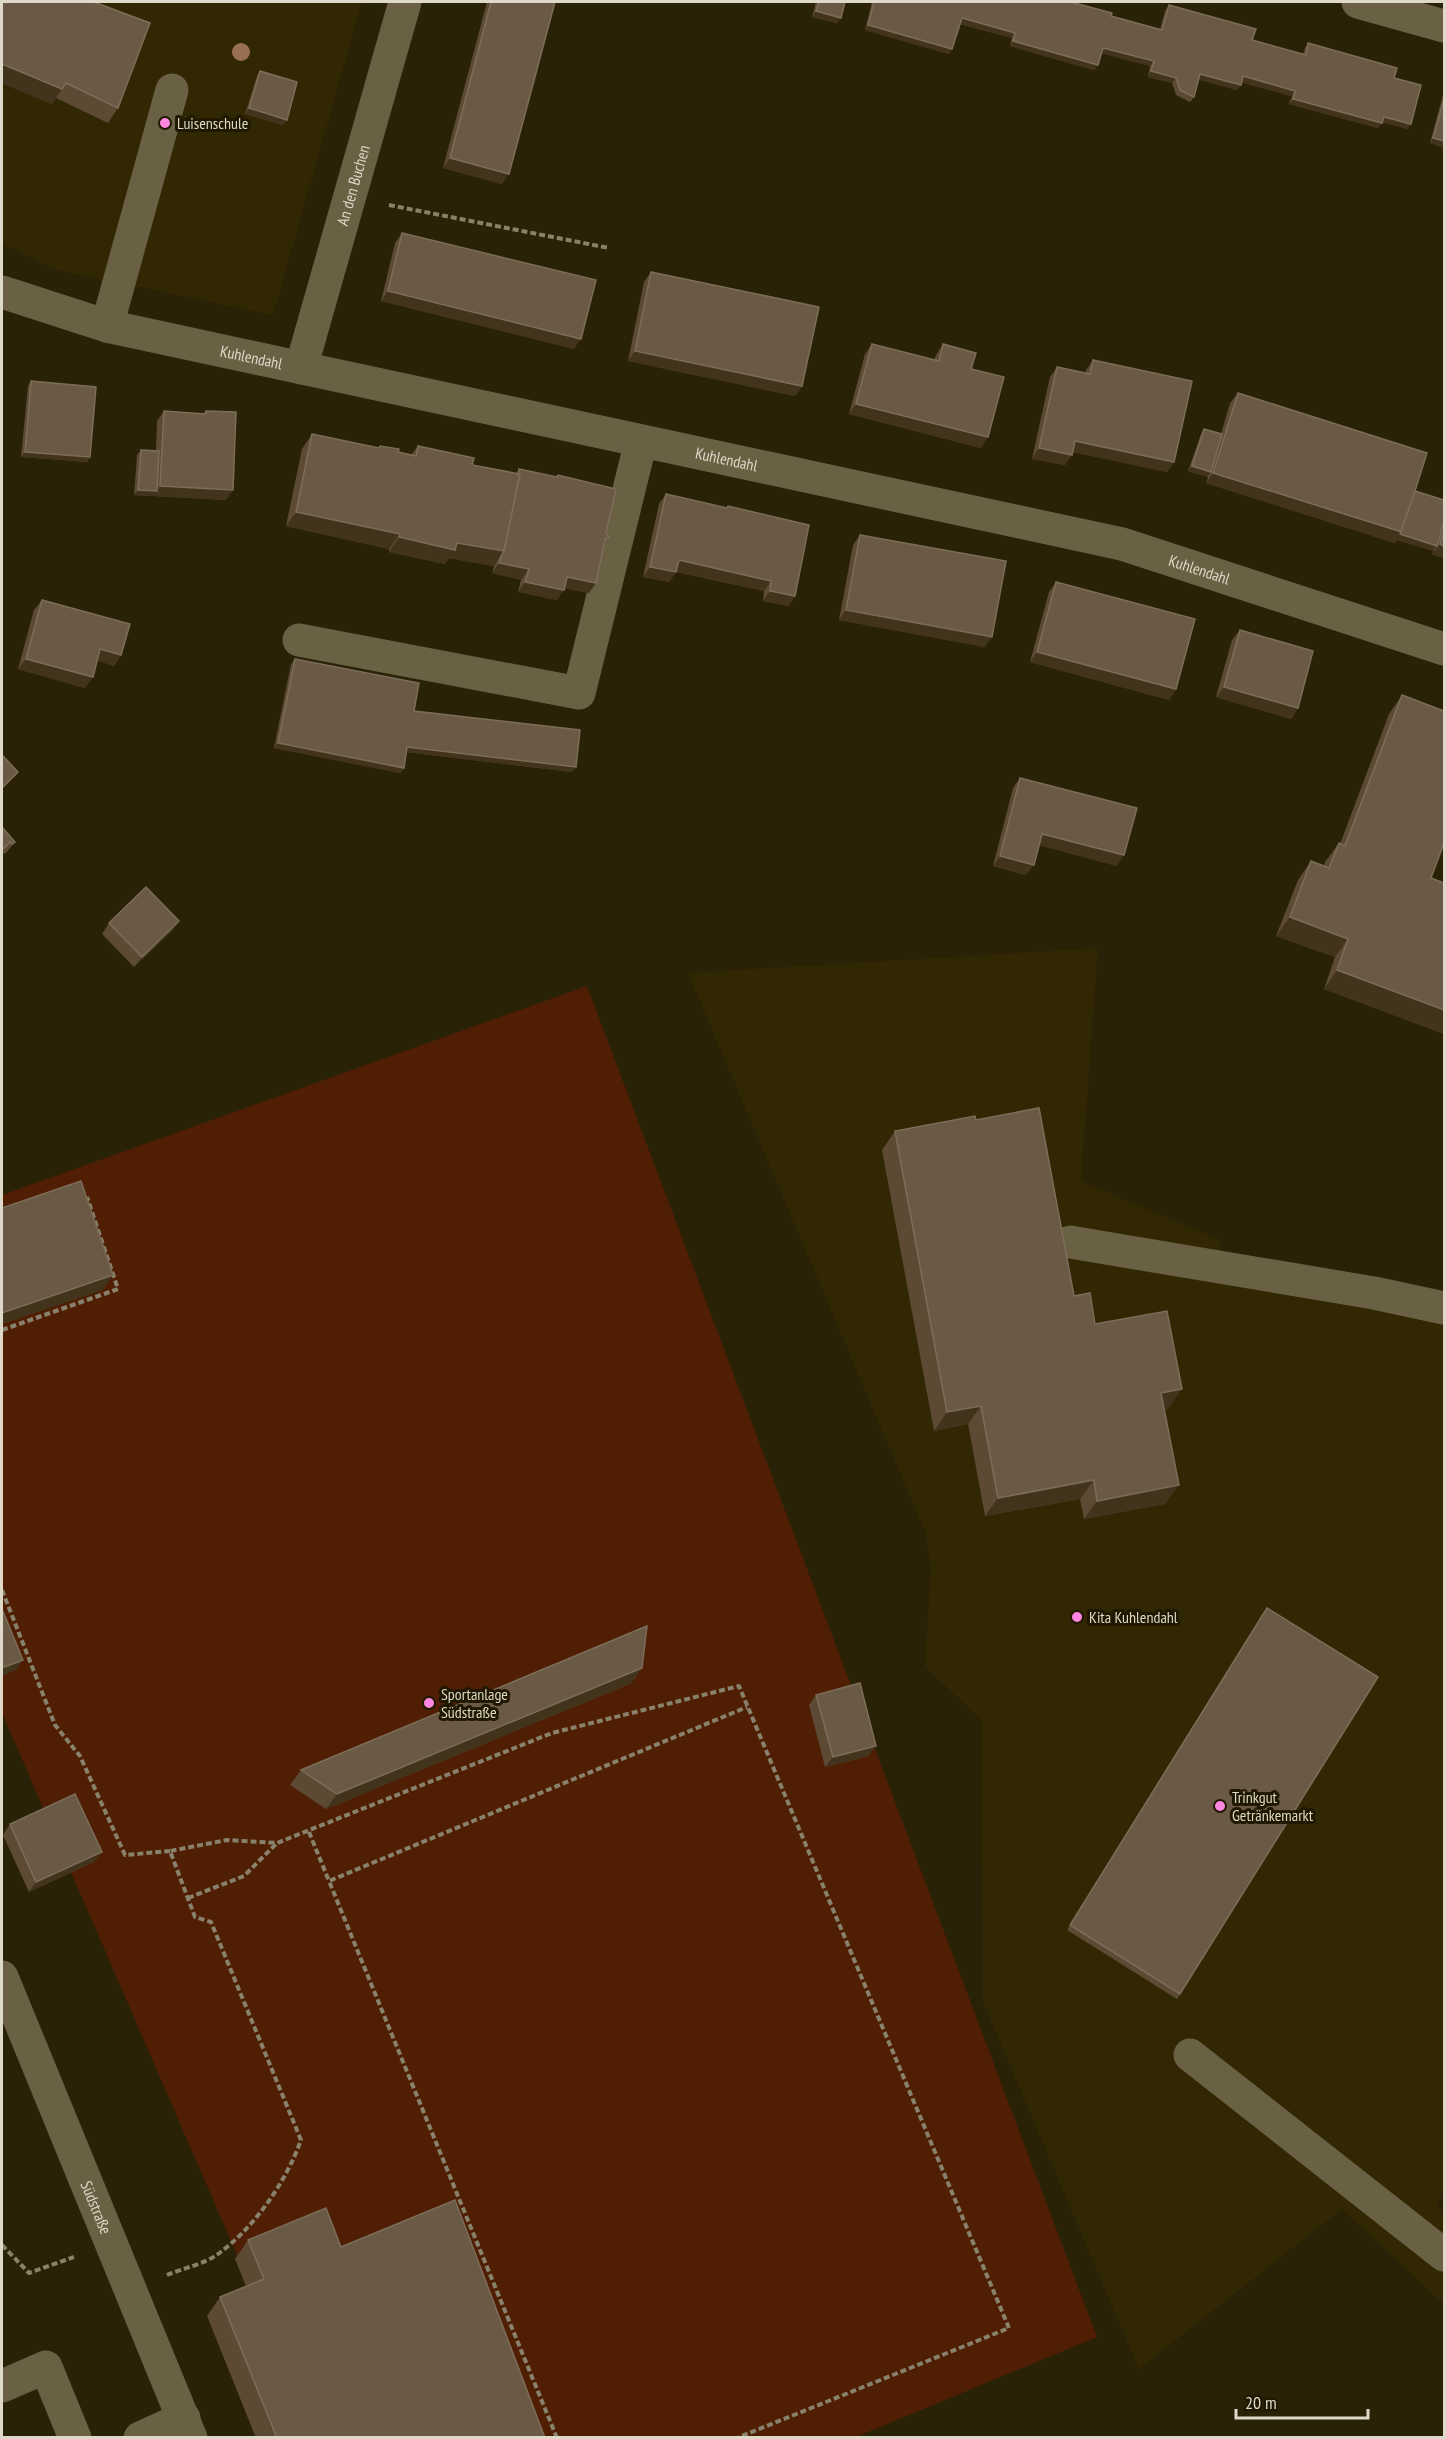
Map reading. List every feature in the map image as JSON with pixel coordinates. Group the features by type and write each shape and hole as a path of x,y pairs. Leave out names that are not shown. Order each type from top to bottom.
{"street":[{"name":"An den Buchen","path":"301,368 405,2"},
{"path":"1358,2 1444,26"},
{"path":"107,326 172,90"},
{"name":"Kuhlendahl","path":"2,292 107,326 1122,544 1444,649"},
{"path":"299,640 579,693 641,441"},
{"path":"1070,1242 1374,1293 1444,1308"},
{"name":"Südstraße","path":"2,1977 188,2428"},
{"path":"1190,2055 1444,2255"},
{"path":"2,2386 46,2367 75,2438"},
{"path":"140,2438 188,2428"}],"path":[{"path":"426,211 609,248"},
{"path":"2,1330 118,1289 87,1197"},
{"path":"2,1590 55,1725 80,1756 126,1856 170,1851 228,1840 277,1843 552,1733 739,1686 1009,2328 737,2438"},
{"path":"329,1881 747,1707"},
{"path":"309,1832 557,2438"},
{"path":"188,1898 244,1876 277,1843"},
{"path":"130,2289 217,2255 255,2222 295,2156 301,2140 211,1922 195,1917 170,1851"},
{"path":"2,2245 29,2273 112,2244"}],"shaded area":[{"name":"Luisenschule","path":"2,2 362,2 273,315 57,270 2,244"},
{"name":"Kita Kuhlendahl","path":"1098,948 1081,1181 1220,1240 1223,1268 1444,1308 1444,2194 1436,2206 1444,2212 1444,2304 1342,2209 1139,2369 983,2002 982,1721 925,1666 931,1568 926,1534 688,973"},
{"name":"Sportanlage Südstraße","path":"587,986 1097,2337 856,2437 316,2437 2,1713 2,1195"}],"building":[{"path":"2,2 94,2 150,23 118,108 66,83 62,89 2,64"},
{"path":"491,2 555,2 509,174 450,158"},
{"path":"819,2 845,2 841,18 816,11"},
{"path":"874,2 1071,2 1162,30 1169,5 1256,29 1252,40 1306,55 1308,43 1397,68 1394,78 1421,85 1411,124 1384,117 1382,123 1293,99 1295,91 1243,76 1241,85 1200,74 1194,97 1180,90 1176,78 1151,71 1154,61 1103,48 1098,65 1013,41 1015,33 962,18 952,49 868,25"},
{"path":"260,71 297,82 287,120 249,108"},
{"path":"1444,99 1444,141 1433,138"},
{"path":"402,233 596,280 581,339 388,291"},
{"path":"651,272 819,307 802,386 635,351"},
{"path":"872,344 939,361 943,344 976,353 971,369 1004,377 988,437 856,404"},
{"path":"1093,360 1192,381 1174,462 1075,441 1072,455 1039,448 1057,367 1090,374"},
{"path":"31,381 96,387 90,457 25,452"},
{"path":"1238,393 1427,453 1402,532 1213,473"},
{"path":"164,411 205,414 206,411 236,412 233,490 160,486"},
{"path":"1204,429 1222,434 1211,472 1192,466"},
{"path":"312,434 379,448 380,446 399,449 398,452 416,456 418,446 474,458 472,465 520,474 504,551 457,543 455,550 399,537 400,534 296,512"},
{"path":"141,450 159,451 157,491 138,490"},
{"path":"519,469 557,477 558,475 616,489 606,533 609,537 605,539 596,583 567,577 564,590 525,582 529,569 499,563 504,551 520,474 518,474"},
{"path":"1415,491 1444,500 1444,522 1437,546 1400,534"},
{"path":"666,494 809,525 795,596 770,591 771,581 679,560 676,572 650,567"},
{"path":"1444,529 1444,546 1440,544"},
{"path":"860,535 1006,561 992,637 846,610"},
{"path":"1056,582 1195,619 1176,689 1037,652"},
{"path":"42,600 130,624 121,655 100,649 93,677 26,659"},
{"path":"1240,630 1313,651 1298,708 1224,687"},
{"path":"295,659 419,683 414,711 580,730 576,767 407,747 404,768 278,743"},
{"path":"1402,695 1444,711 1444,843 1431,878 1444,883 1444,1010 1337,970 1348,939 1290,917 1311,861 1329,868 1339,843 1345,846"},
{"path":"2,755 18,772 2,788"},
{"path":"1020,778 1137,808 1124,855 1042,834 1034,865 1000,856"},
{"path":"2,827 15,842 12,844 10,842 2,850"},
{"path":"146,887 179,921 142,957 109,923"},
{"path":"1039,1108 1074,1296 1090,1293 1095,1324 1167,1311 1182,1389 1161,1393 1179,1485 1097,1501 1094,1480 998,1498 981,1406 947,1412 895,1131 975,1116 976,1120"},
{"path":"81,1181 113,1275 2,1313 2,1208"},
{"name":"Trinkgut Getränkemarkt","path":"1267,1608 1378,1677 1180,1994 1070,1925"},
{"path":"2,1609 23,1660 2,1668"},
{"path":"647,1626 642,1668 337,1794 301,1770"},
{"path":"860,1683 876,1746 833,1757 816,1695"},
{"path":"75,1794 102,1852 36,1882 10,1824"},
{"path":"455,2200 545,2438 277,2438 220,2297 264,2279 248,2240 326,2208 341,2247"}],"place":[{"name":"Luisenschule","path":"165,123"},
{"name":"Kita Kuhlendahl","path":"1077,1617"},
{"name":"Sportanlage Südstraße","path":"429,1703"},
{"name":"Trinkgut Getränkemarkt","path":"1220,1806"}]}
